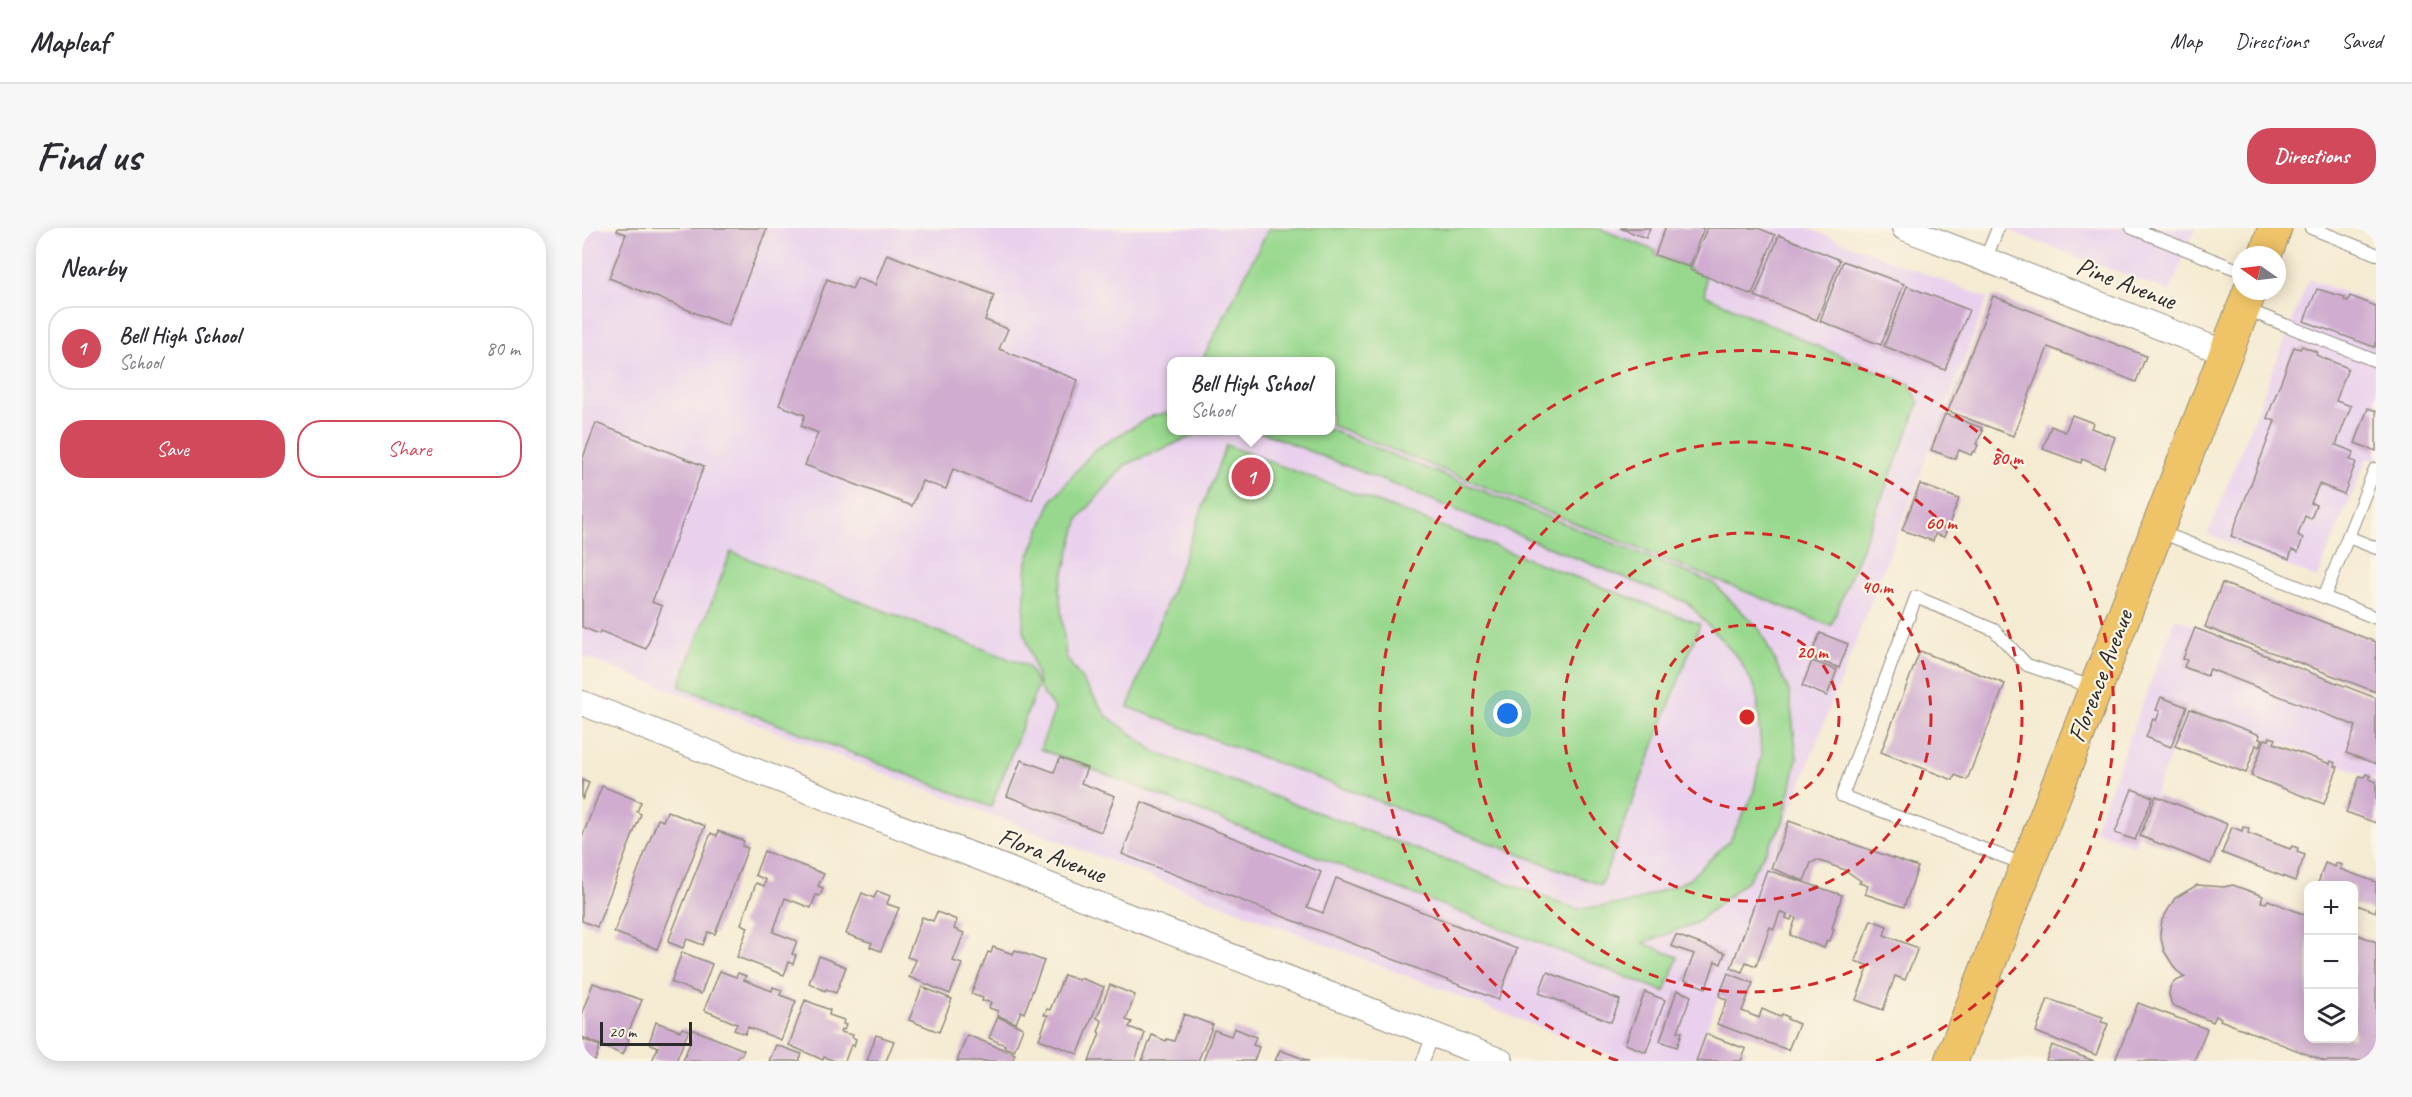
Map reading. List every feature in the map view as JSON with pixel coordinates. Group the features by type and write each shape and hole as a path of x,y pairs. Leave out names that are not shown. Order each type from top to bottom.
{"main road":[{"path":"2268,246 2275,228"},
{"name":"Florence Avenue","path":"1951,1061 2247,300"}],"street":[{"name":"Pine Avenue","path":"1904,228 2226,353"},
{"name":"Flora Avenue","path":"582,703 1502,1061"}],"lane":[{"path":"1985,260 1998,228"},
{"path":"2132,228 2232,267"},
{"path":"2311,228 2376,254"},
{"path":"2247,300 2376,361"},
{"path":"2324,597 2375,469"},
{"path":"2157,531 2376,618"},
{"path":"2348,537 2376,548"},
{"path":"2027,866 1842,795 1916,597 1994,630 2027,665 2096,688"},
{"path":"1422,1061 1433,1035"}],"shaded area":[{"path":"582,228 1807,228 1988,298 1694,1061 1626,1061 582,656"},
{"path":"2002,228 2195,228 2170,292"},
{"path":"2309,279 2376,305 2376,461 2367,458 2317,578 2208,534"},
{"path":"2175,618 2376,700 2376,779 2189,707 2135,846 2094,830"}],"green space":[{"path":"1269,228 1598,228 1656,251 1655,255 1689,267 1690,270 1705,276 1705,295 1812,344 1910,384 1919,403 1831,626 1335,427 1335,357 1204,357"},
{"path":"1167,413 1167,435 1195,435 1125,465 1079,518 1059,589 1066,657 1107,716 1157,753 1577,909 1630,903 1688,880 1730,840 1753,795 1761,754 1757,692 1739,659 1688,603 1269,435 1335,435 1335,432 1713,583 1760,630 1789,691 1797,758 1783,823 1748,880 1696,923 1643,943 1678,957 1665,992 1040,749 1055,709 1041,691 1023,627 1027,561 1052,500 1095,449 1152,416"},
{"path":"1226,445 1700,624 1601,885 1128,707"},
{"path":"731,552 1028,666 1038,685 991,807 679,686"}],"building":[{"path":"618,228 767,228 728,326 609,278 626,234 617,231"},
{"path":"1620,228 1650,228 1646,238"},
{"path":"1665,228 1704,228 1689,267 1655,255"},
{"path":"1707,228 1758,228 1775,235 1752,295 1690,270"},
{"path":"1779,235 1840,260 1817,320 1755,296"},
{"path":"887,254 994,295 985,320 1008,329 999,349 1078,380 1032,500 953,469 946,489 922,481 912,506 805,465 818,433 801,426 805,415 779,405 827,279 852,289 857,278 875,285"},
{"path":"1843,261 1904,284 1881,345 1820,321"},
{"path":"1907,286 1969,310 1945,370 1884,346"},
{"path":"2317,289 2345,297 2344,300 2348,301 2350,296 2376,306 2376,346 2304,321"},
{"path":"1993,296 2146,356 2136,382 2048,347 2013,436 1948,411"},
{"path":"2302,346 2317,352 2316,355 2348,368 2336,401 2351,406 2336,445 2354,452 2350,460 2356,462 2344,494 2319,484 2311,503 2316,505 2311,519 2305,516 2298,535 2303,538 2298,552 2292,550 2289,559 2231,536 2275,421 2267,418 2294,347 2300,349"},
{"path":"2368,408 2376,411 2376,451 2355,443"},
{"path":"1945,414 1982,428 1983,431 1976,444 1978,445 1971,455 1959,450 1955,459 1931,450"},
{"path":"2072,415 2093,423 2091,428 2115,437 2104,468 2082,459 2081,463 2043,449 2051,426 2065,432"},
{"path":"596,423 704,466 652,602 662,606 646,649 600,631 599,634 582,627 582,460"},
{"path":"1920,484 1959,499 1944,537 1935,534 1933,541 1902,530"},
{"path":"2222,583 2376,642 2376,692 2205,627"},
{"path":"2195,628 2376,698 2376,764 2346,753 2356,726 2210,669 2207,676 2184,667 2187,660 2183,659"},
{"path":"1820,633 1848,644 1839,668 1810,657"},
{"path":"1920,651 2005,684 1967,780 1955,775 1953,780 1881,752"},
{"path":"1812,661 1837,670 1827,696 1802,686"},
{"path":"2161,697 2187,707 2171,747 2146,737 2153,719 2156,721 2160,711 2156,710"},
{"path":"2190,709 2260,735 2259,739 2262,740 2259,747 2256,745 2246,773 2175,746"},
{"path":"2270,737 2276,739 2274,743 2330,764 2331,761 2335,763 2334,766 2338,767 2324,804 2251,776 2265,739 2269,740"},
{"path":"1060,758 1087,768 1081,783 1115,796 1101,832 1007,796 1021,760 1054,772"},
{"path":"2366,774 2371,776 2369,779 2376,782 2376,823 2346,812 2360,776 2364,777"},
{"path":"582,780 589,783 582,800"},
{"path":"602,786 641,802 637,812 641,814 597,927 582,921 582,837"},
{"path":"2132,789 2153,797 2135,840 2115,833"},
{"path":"2156,796 2227,824 2211,864 2140,836"},
{"path":"1142,802 1321,872 1307,907 1323,913 1336,878 1517,949 1498,1000 1122,854"},
{"path":"667,811 705,826 657,949 614,932 658,819 663,821"},
{"path":"1789,821 1918,867 1904,907 1865,894 1868,886 1859,883 1861,881 1845,870 1817,860 1811,863 1804,881 1771,868"},
{"path":"2232,827 2242,831 2243,827 2249,828 2248,833 2290,849 2292,846 2298,848 2297,852 2305,855 2295,881 2222,853"},
{"path":"718,831 744,841 742,846 748,848 715,934 708,932 703,945 687,939 683,948 668,942 711,833 717,836"},
{"path":"764,851 824,874 818,886 823,888 820,896 816,895 811,908 785,898 773,932 797,941 792,954 796,955 793,964 789,962 784,975 737,957 748,927 741,924 756,883 764,886 766,880 755,875"},
{"path":"2325,863 2335,867 2336,863 2342,865 2340,869 2376,882 2376,912 2358,905 2358,881 2319,881"},
{"path":"1767,870 1842,895 1832,928 1834,929 1830,941 1827,940 1824,948 1790,935 1796,918 1792,916 1791,920 1780,912 1774,929 1770,927 1756,966 1746,962 1742,972 1731,968"},
{"path":"2197,885 2224,887 2233,885 2263,896 2261,902 2266,903 2268,900 2304,914 2304,1043 2358,1043 2358,935 2376,942 2376,1061 2324,1061 2220,1020 2221,1018 2216,1016 2213,1022 2172,1005 2169,995 2170,987 2174,982 2185,977 2176,970 2164,951 2160,934 2162,920 2175,898"},
{"path":"877,891 890,896 887,904 899,908 881,951 870,947 872,943 846,934 862,893 874,898"},
{"path":"937,912 957,920 954,929 964,933 953,961 962,964 950,994 909,977 916,960 907,957 922,917 933,921"},
{"path":"1871,920 1887,926 1884,935 1918,948 1905,980 1895,976 1883,1010 1856,1000 1869,966 1855,961"},
{"path":"1676,935 1725,953 1721,964 1715,961 1706,988 1684,980 1694,954 1671,946"},
{"path":"993,947 1013,954 1015,950 1044,961 1024,1013 1021,1011 1016,1023 997,1015 998,1011 989,1008 991,1002 982,1001 983,998 971,994 988,952 991,953"},
{"path":"682,952 712,964 701,994 671,982"},
{"path":"819,956 846,967 836,993 826,989 825,991 809,983"},
{"path":"720,971 736,977 738,973 746,976 744,980 772,991 773,987 782,990 780,995 796,1001 781,1040 748,1027 745,1034 734,1030 737,1024 704,1010"},
{"path":"1547,972 1620,1000 1611,1022 1539,993"},
{"path":"1728,973 1753,983 1742,1011 1759,1018 1762,1009 1780,1017 1782,1014 1799,1024 1788,1050 1717,1024 1727,1000 1719,996"},
{"path":"1064,975 1104,987 1078,1054 1039,1039 1048,1015 1044,1015 1047,1009 1050,1010"},
{"path":"593,983 642,1000 626,1038 629,1039 623,1055 582,1037 582,1013"},
{"path":"1110,985 1135,995 1126,1020 1132,1022 1129,1027 1145,1033 1135,1061 1089,1061 1100,1033 1098,1032 1102,1021 1097,1018"},
{"path":"922,987 952,999 939,1032 909,1020"},
{"path":"1677,990 1691,996 1678,1031 1682,1032 1677,1047 1660,1041"},
{"path":"1645,992 1665,1000 1646,1052 1625,1044"},
{"path":"2048,999 2103,1017 2101,1022 2108,1024 2096,1055 2036,1032"},
{"path":"805,1000 830,1010 829,1015 844,1020 843,1024 846,1025 840,1032 853,1035 852,1037 856,1039 845,1061 835,1061 824,1057 823,1060 789,1045"},
{"path":"2138,1003 2207,1029 2194,1061 2115,1061"},
{"path":"1184,1014 1213,1025 1198,1061 1142,1061 1152,1035 1166,1041 1167,1039 1174,1041"},
{"path":"998,1017 1023,1028 1014,1051 989,1038"},
{"path":"656,1022 680,1031 682,1028 689,1030 676,1061 652,1061 658,1047 649,1043"},
{"path":"1234,1028 1256,1037 1253,1045 1259,1047 1254,1061 1203,1061 1214,1030 1231,1036"},
{"path":"692,1029 744,1050 736,1061 683,1061 692,1037 690,1036"},
{"path":"1706,1034 1746,1049 1741,1061 1696,1061"},
{"path":"876,1035 894,1041 886,1061 867,1061"},
{"path":"967,1035 1015,1054 1012,1061 957,1061"},
{"path":"582,1039 600,1046 595,1061 582,1061"},
{"path":"776,1045 802,1054 799,1061 769,1061"},
{"path":"2052,1045 2094,1061 2046,1061"},
{"path":"1280,1050 1309,1061 1275,1061"}],"place":[{"name":"Bell High School","path":"1251,477"}]}
